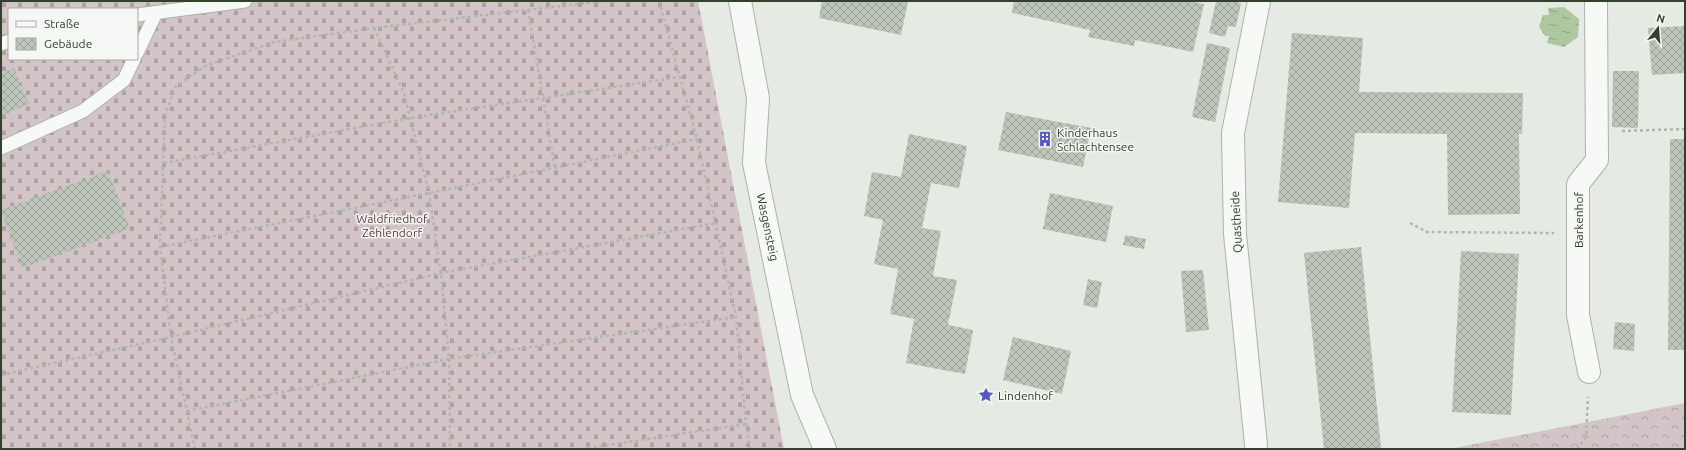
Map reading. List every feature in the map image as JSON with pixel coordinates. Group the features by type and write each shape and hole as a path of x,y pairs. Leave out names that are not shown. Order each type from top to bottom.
{"street":[{"name":"Wasgensteig","path":"740,1 758,98 754,163 802,395 825,449"},
{"name":"Quastheide","path":"1256,444 1235,234 1233,133 1259,1"},
{"name":"Barkenhof","path":"1589,372 1578,315 1578,184 1597,160 1596,1"}],"lane":[{"path":"138,15 245,1"},
{"path":"138,51 156,13"},
{"path":"1,148 83,111 124,80 134,60"}],"path":[{"path":"194,449 171,337 160,247 165,115 176,86 204,66 274,42 374,28 604,1"},
{"path":"658,1 697,139 736,317 746,424 750,449"},
{"path":"528,10 555,168"},
{"path":"374,28 404,93 428,193 440,273 449,359 450,449"},
{"path":"164,162 410,118 680,77"},
{"path":"1628,131 1685,129"},
{"path":"160,247 697,139"},
{"path":"1,375 171,337 440,273 716,223"},
{"path":"1410,224 1427,232 1555,233"},
{"path":"187,411 449,359 736,317"},
{"path":"1577,449 1586,437 1589,372"},
{"path":"582,449 746,424"}],"green space":[{"name":"Waldfriedhof Zehlendorf","path":"1,1 698,1 784,449 1,449"},
{"path":"1685,403 1685,449 1449,449"}],"water":[{"path":"1564,7 1579,19 1578,37 1564,47 1547,43 1549,36 1545,36 1539,27 1543,15 1549,15 1548,8"}],"building":[{"path":"822,1 908,1 901,35 819,18"},
{"path":"1014,1 1189,1 1204,4 1193,52 1135,40 1134,46 1088,37 1090,30 1012,13"},
{"path":"1216,1 1241,3 1236,27 1228,26 1225,37 1209,33"},
{"path":"1685,26 1685,73 1652,75 1648,28"},
{"path":"1292,33 1363,38 1359,92 1523,93 1522,134 1519,134 1520,214 1448,215 1447,134 1355,133 1349,208 1278,202"},
{"path":"1207,43 1230,48 1215,122 1192,117"},
{"path":"14,68 29,104 1,116 1,74"},
{"path":"1613,71 1639,71 1638,128 1612,127"},
{"name":"Kinderhaus Schlachtensee","path":"1006,112 1091,128 1083,167 998,150"},
{"path":"909,134 967,146 959,188 931,183 922,228 941,231 933,276 957,280 948,325 973,330 965,374 906,363 914,319 890,314 898,269 874,264 883,220 864,216 872,172 901,177"},
{"path":"1670,139 1685,139 1685,350 1668,350"},
{"path":"108,171 130,229 22,268 1,210"},
{"path":"1050,193 1113,206 1106,242 1043,229"},
{"path":"1125,235 1146,239 1144,249 1123,245"},
{"path":"1361,247 1381,448 1324,449 1304,253"},
{"path":"1461,251 1519,254 1511,415 1452,412"},
{"path":"1203,270 1209,330 1186,332 1181,271"},
{"path":"1088,279 1102,282 1097,308 1083,305"},
{"path":"1615,322 1635,324 1634,351 1613,349"},
{"path":"1013,337 1071,351 1062,394 1003,380"}],"place":[{"name":"Kinderhaus Schlachtensee","path":"1045,139"},
{"name":"Lindenhof","path":"986,395"}]}
